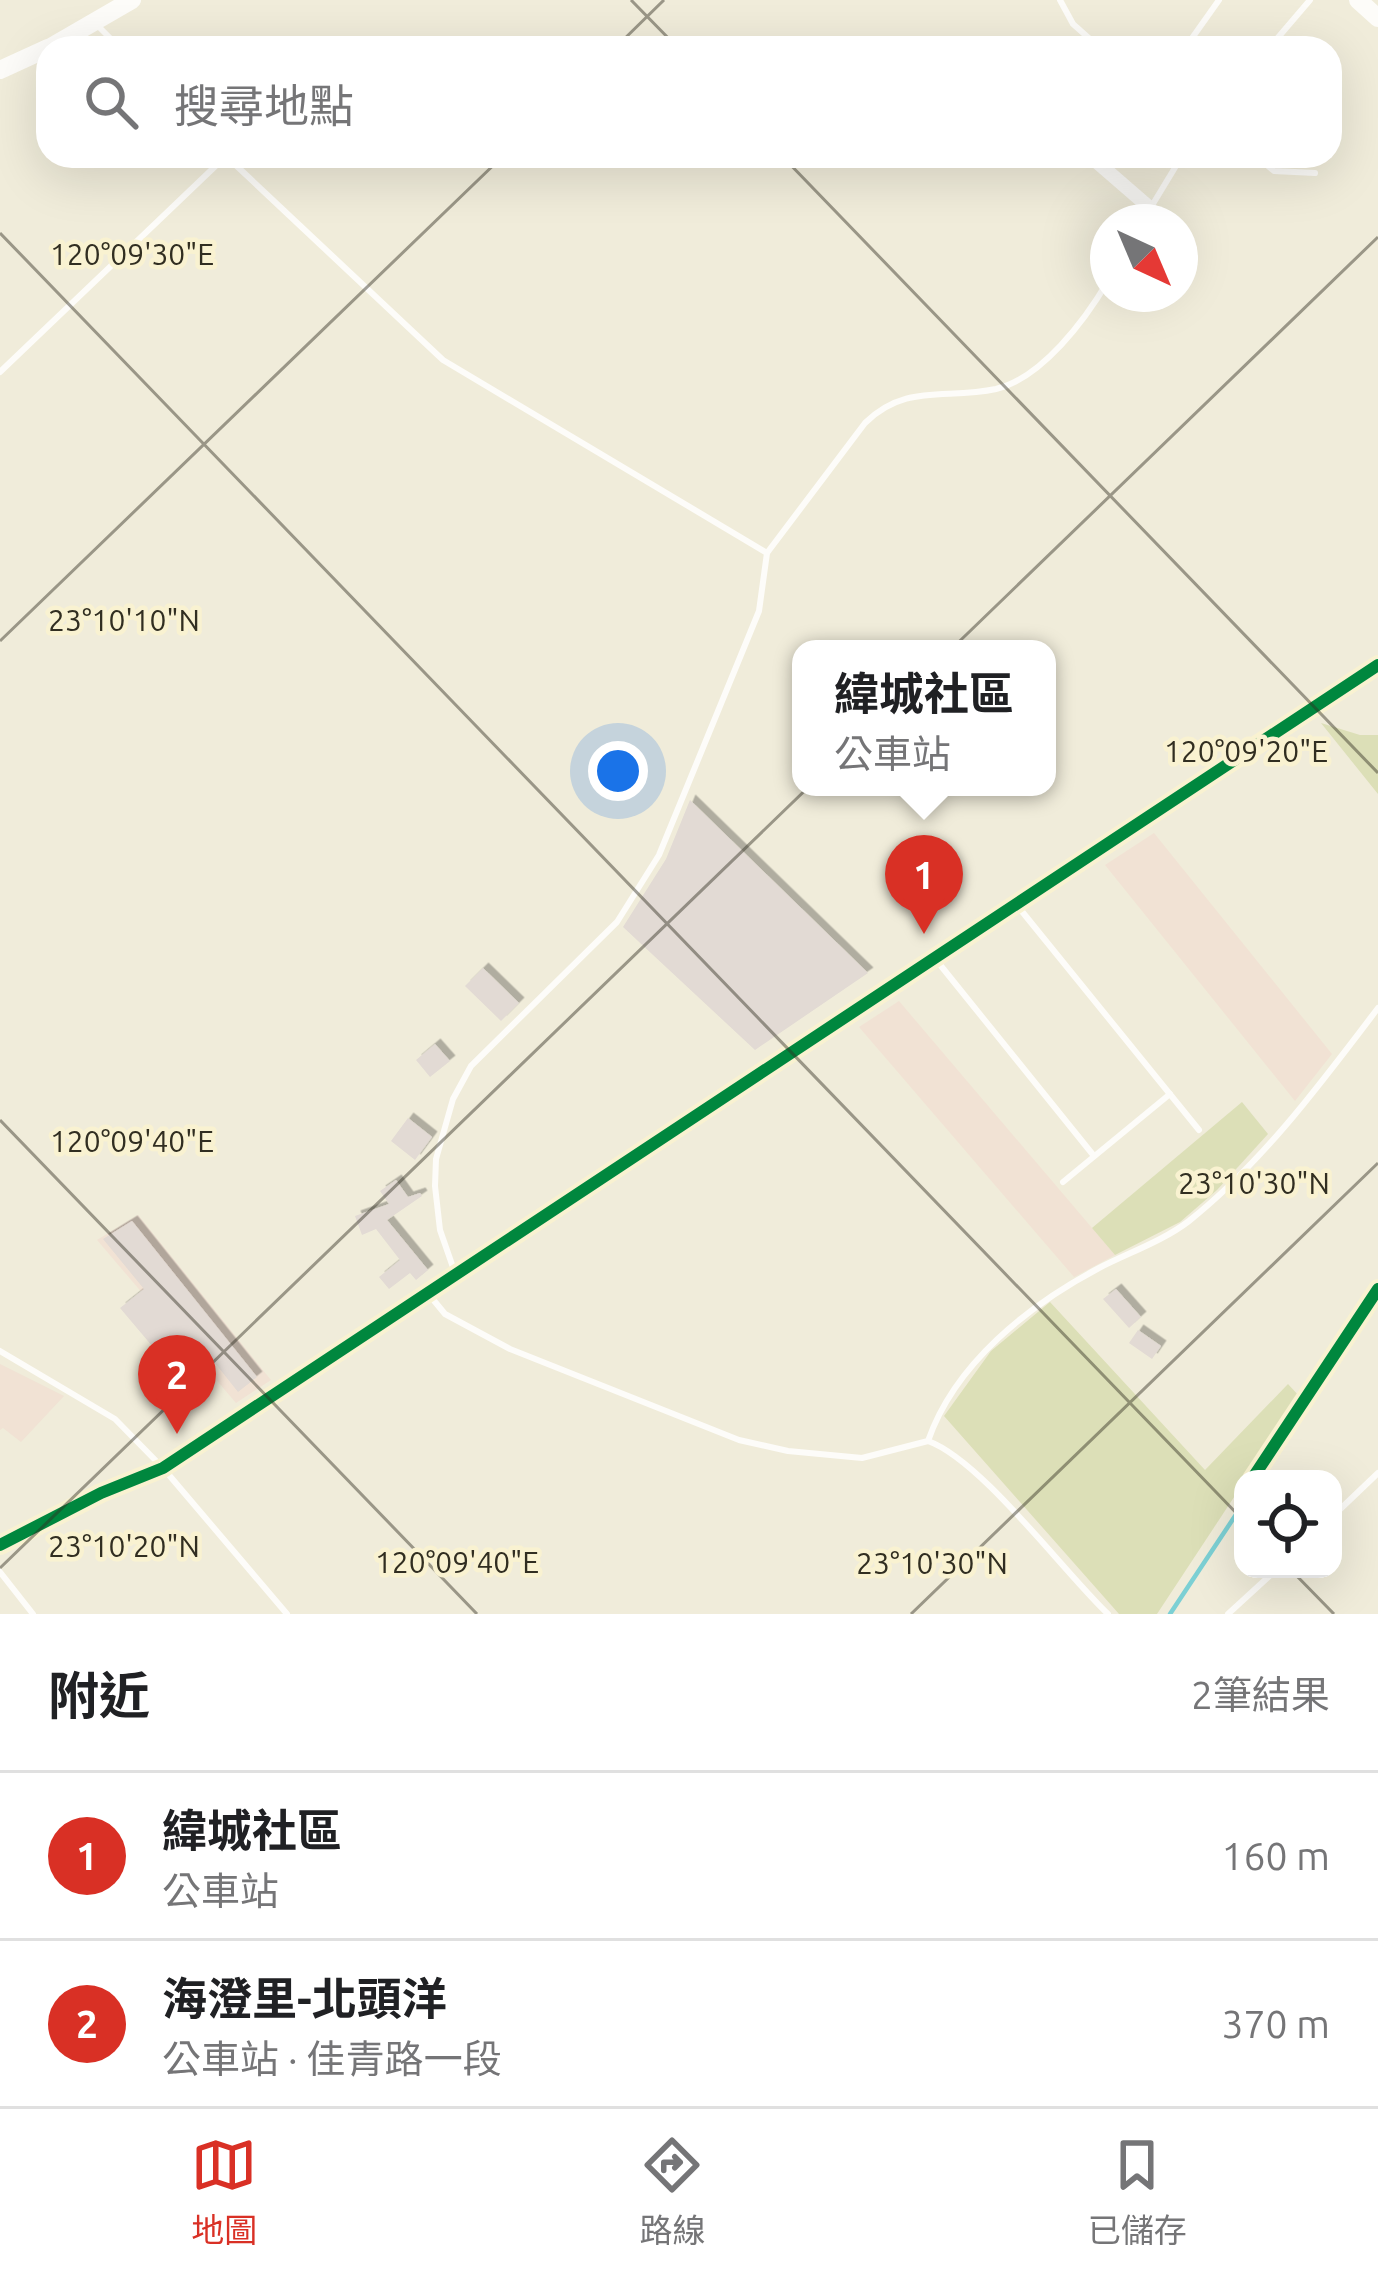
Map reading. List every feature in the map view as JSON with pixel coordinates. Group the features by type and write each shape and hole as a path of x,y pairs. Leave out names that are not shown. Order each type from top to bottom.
{"street":[{"path":"72,36 132,0"},
{"path":"1358,0 1378,18"},
{"path":"0,70 36,54"},
{"path":"1101,168 1136,204"},
{"path":"0,1545 101,1493 163,1468 1378,665"}],"lane":[{"path":"1060,0 1073,24 1086,36"},
{"path":"1194,36 1219,0"},
{"path":"1279,36 1310,0"},
{"path":"96,24 108,36"},
{"path":"0,372 213,168"},
{"path":"239,168 443,360 767,553"},
{"path":"1153,204 1175,168"},
{"path":"1270,168 1315,173"},
{"path":"457,1276 440,1230 435,1186 436,1159 453,1099 470,1066 616,922 659,855 759,611 767,553 880,408 910,396 1001,388 1034,370 1090,303"},
{"path":"1016,904 1199,1130"},
{"path":"935,958 1094,1156"},
{"path":"928,1441 965,1374 1015,1324 1062,1289 1183,1225 1221,1194 1378,1008"},
{"path":"1063,1182 1170,1094"},
{"path":"428,1295 446,1314 510,1349 739,1440 788,1451 862,1458 928,1441 944,1446 972,1469 1108,1614"},
{"path":"0,1351 116,1419 287,1614"},
{"path":"1342,1507 1378,1473"},
{"path":"0,1572 33,1614"},
{"path":"1228,1614 1266,1578"}],"shaded area":[{"path":"1154,833 1332,1054 1295,1101 1105,865"},
{"path":"899,1001 1115,1255 1074,1277 859,1027"},
{"path":"138,1215 271,1380 236,1403 97,1240"},
{"path":"0,1364 64,1396 21,1442 0,1430"}],"green space":[{"path":"1321,723 1360,735 1378,735 1378,794"},
{"path":"1242,1102 1268,1134 1180,1222 1115,1255 1092,1228"},
{"path":"1050,1302 1205,1470 1288,1384 1300,1397 1252,1470 1234,1470 1234,1497 1157,1614 1119,1614 944,1416 991,1351"}],"building":[{"path":"690,800 868,973 755,1050 623,927 666,859"},
{"path":"483,968 519,1003 501,1021 465,986"},
{"path":"435,1044 450,1061 430,1077 416,1060"},
{"path":"408,1118 432,1137 415,1160 391,1141"},
{"path":"396,1180 408,1197 422,1196 387,1220 428,1270 416,1280 410,1273 389,1289 379,1277 400,1260 376,1229 362,1235 355,1216 389,1204 380,1191"},
{"path":"132,1221 257,1377 238,1392 207,1353 200,1359 191,1347 169,1366 120,1308 144,1289 103,1239"},
{"path":"1116,1289 1141,1317 1129,1328 1103,1299"},
{"path":"1138,1330 1161,1346 1152,1359 1129,1343"}],"waterway":[{"path":"1266,1470 1378,1302"},
{"path":"1170,1614 1234,1518"}],"cycle path":[{"path":"0,1545 101,1493 163,1468 1378,665"},
{"path":"1258,1470 1378,1289"}],"place":[{"name":"緯城社區","path":"924,934"},
{"name":"海澄里-北頭洋","path":"177,1434"}]}
